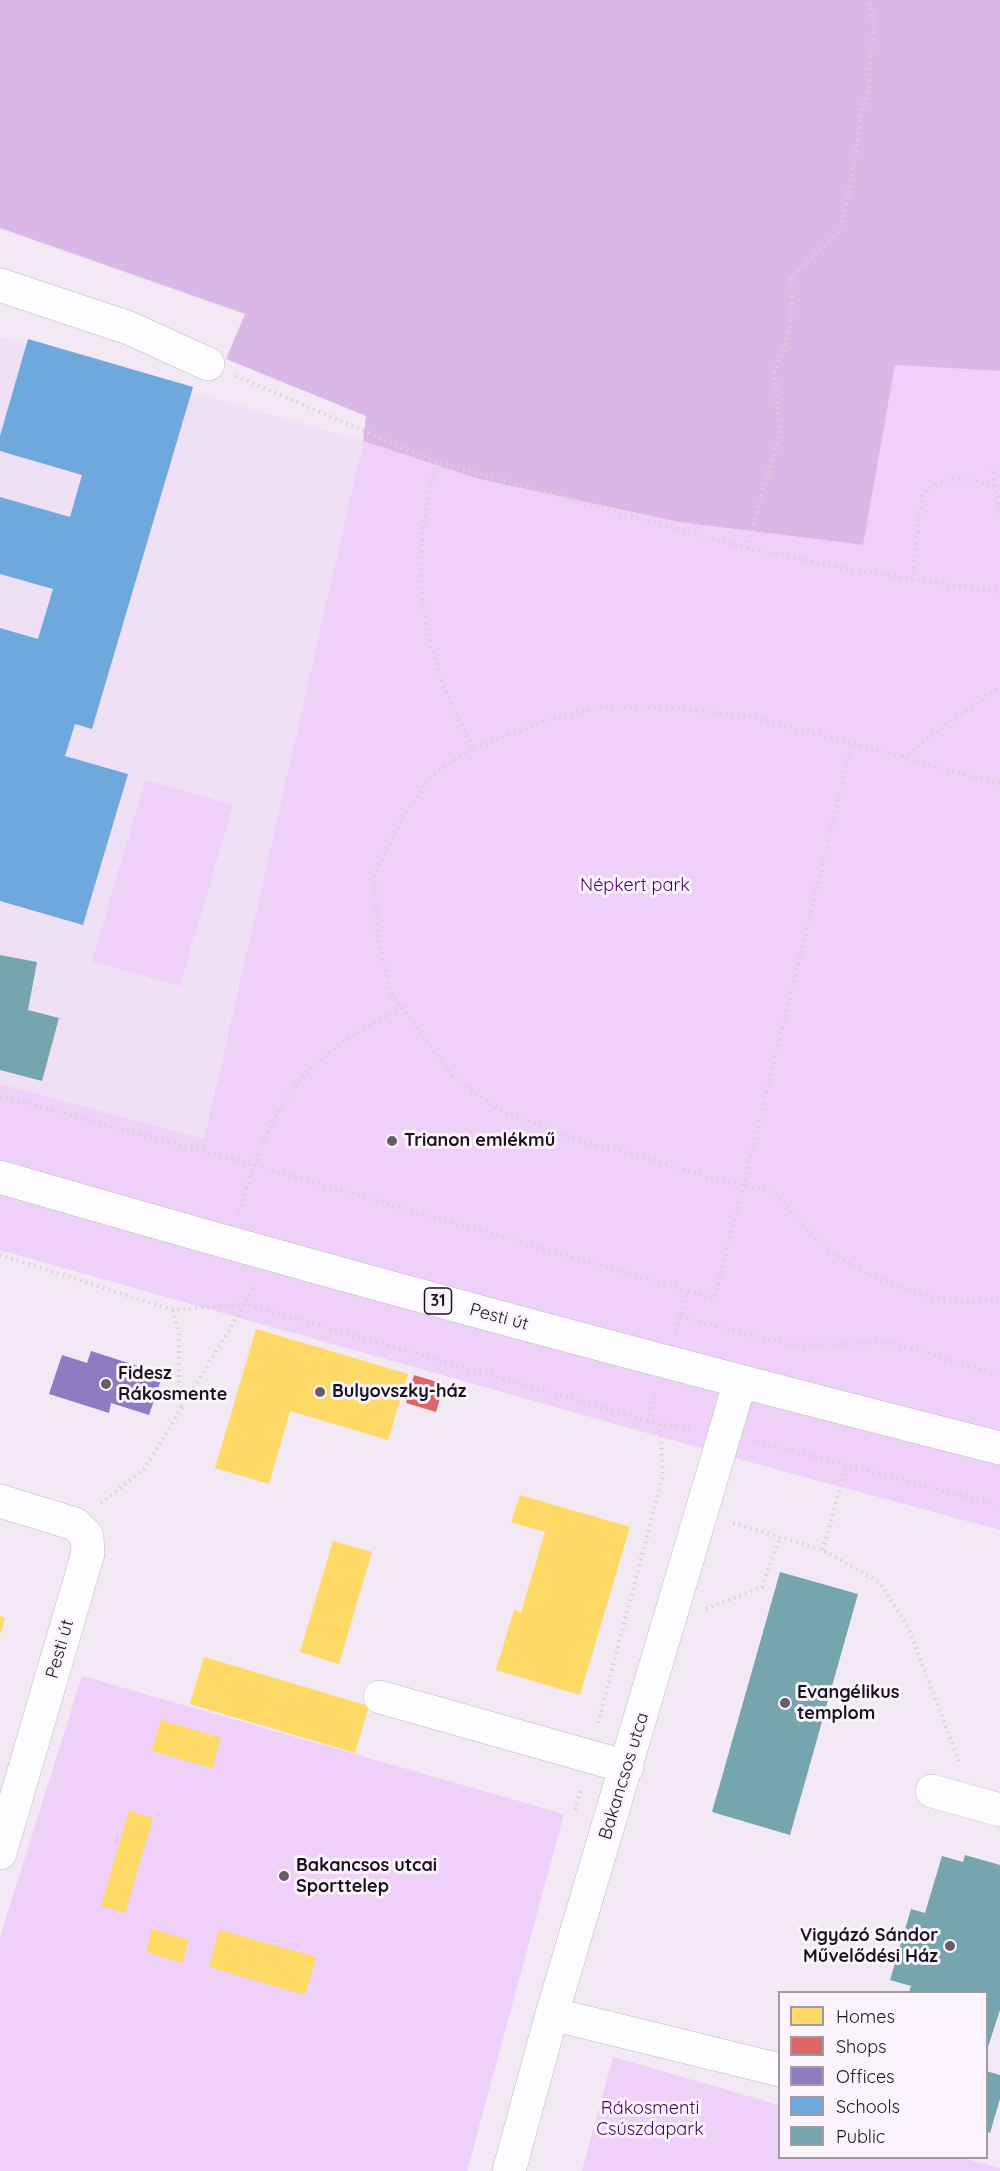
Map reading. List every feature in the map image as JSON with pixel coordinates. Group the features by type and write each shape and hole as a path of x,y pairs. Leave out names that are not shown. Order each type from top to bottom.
{"street":[{"path":"0,285 129,328 208,364"},
{"name":"Pesti út","path":"0,1177 263,1254 740,1382 1000,1448"},
{"name":"Bakancsos utca","path":"509,2171 552,2014 740,1382"},
{"path":"0,1501 75,1524"},
{"name":"Pesti út","path":"0,1853 88,1553 87,1536 75,1524"},
{"path":"380,1697 627,1767"},
{"path":"932,1791 987,1807"},
{"path":"552,2014 778,2070"}],"path":[{"path":"747,548 780,432 774,372 784,349 790,325 791,278 840,229 849,194 860,117 869,89 874,28 869,0"},
{"path":"208,364 435,462 747,548 912,580 1000,592"},
{"path":"435,462 422,538 421,578 424,617 431,652 442,685 456,718 474,748"},
{"path":"992,467 1000,518"},
{"path":"912,580 922,495 943,480 956,478 996,488"},
{"path":"903,757 1000,686"},
{"path":"1000,784 753,717 666,707 601,707 544,721 474,748 430,777 402,819 375,873 377,933 390,992 454,1078 502,1112 589,1144 644,1157 706,1177 774,1192 822,1246 865,1273 922,1295 968,1302 1000,1299"},
{"path":"0,1096 254,1165 714,1299 852,743"},
{"path":"230,1245 254,1165 271,1125 302,1079 340,1045 401,1007"},
{"path":"75,1524 145,1468 245,1304 254,1285 263,1254"},
{"path":"0,1255 173,1310 245,1304 660,1424 725,1430 846,1466 1000,1506"},
{"path":"648,1420 688,1291"},
{"path":"173,1310 179,1333 178,1387 181,1409"},
{"path":"681,1317 789,1345 896,1343 1000,1376"},
{"path":"574,1814 663,1475 660,1424"},
{"path":"823,1550 846,1466"},
{"path":"701,1513 823,1550 879,1582 908,1627 987,1807"},
{"path":"669,1624 762,1587 780,1537"}],"shaded area":[{"path":"0,0 1000,0 1000,371 895,365 863,545 679,522 479,479 363,441 366,416 226,359 245,314 0,228"},
{"path":"0,337 363,441 203,1140 0,1084"}],"green space":[{"name":"Népkert park","path":"895,365 1000,371 1000,1530 757,1464 0,1250 0,1084 204,1139 363,441 479,479 679,522 862,545"},
{"path":"145,780 233,805 180,986 92,961"},
{"name":"Bakancsos utcai Sporttelep","path":"82,1676 564,1814 467,2171 0,2171 0,1937"},
{"name":"Rákosmenti Csúszdapark","path":"613,2057 778,2105 778,2159 967,2159 1000,2168 1000,2171 582,2171"}],"building: Homes":[{"name":"Bulyovszky-ház","path":"256,1329 408,1374 388,1440 290,1411 269,1484 215,1468"},
{"path":"520,1495 630,1527 580,1695 496,1670 514,1610 521,1612 545,1532 511,1522"},
{"path":"333,1541 372,1552 339,1664 300,1652"},
{"path":"0,1616 5,1618 1,1633 0,1633"},
{"path":"204,1657 369,1706 355,1753 190,1704"},
{"path":"161,1720 221,1738 212,1768 152,1751"},
{"path":"129,1811 153,1818 125,1913 101,1906"},
{"path":"152,1929 189,1940 182,1963 146,1952"},
{"path":"219,1930 316,1957 305,1995 209,1967"}],"building: Shops":[{"path":"414,1375 444,1384 436,1412 406,1403"}],"building: Offices":[{"name":"Fidesz Rákosmente","path":"91,1351 163,1374 149,1415 111,1403 109,1413 49,1394 62,1355 87,1363"}],"building: Schools":[{"path":"28,339 193,387 92,729 75,724 65,756 128,774 83,925 0,901 0,628 38,639 53,589 0,574 0,497 70,517 82,475 0,451 0,436"}],"building: Public":[{"path":"0,955 37,962 28,1010 59,1018 42,1081 0,1070"},
{"name":"Evangélikus templom","path":"780,1572 858,1594 790,1835 712,1812"},
{"name":"Vigyázó Sándor Művelődési Ház","path":"965,1855 1000,1865 1000,2010 988,2047 988,1991 909,1991 911,1986 890,1980 911,1909 925,1913 942,1856 963,1862"},
{"path":"988,2072 1000,2075 1000,2099 990,2133 988,2132"}],"place":[{"name":"Trianon emlékmű","path":"392,1141"},
{"name":"Fidesz Rákosmente","path":"106,1384"},
{"name":"Bulyovszky-ház","path":"320,1392"},
{"name":"Evangélikus templom","path":"785,1703"},
{"name":"Bakancsos utcai Sporttelep","path":"284,1876"},
{"name":"Vigyázó Sándor Művelődési Ház","path":"950,1946"}]}
